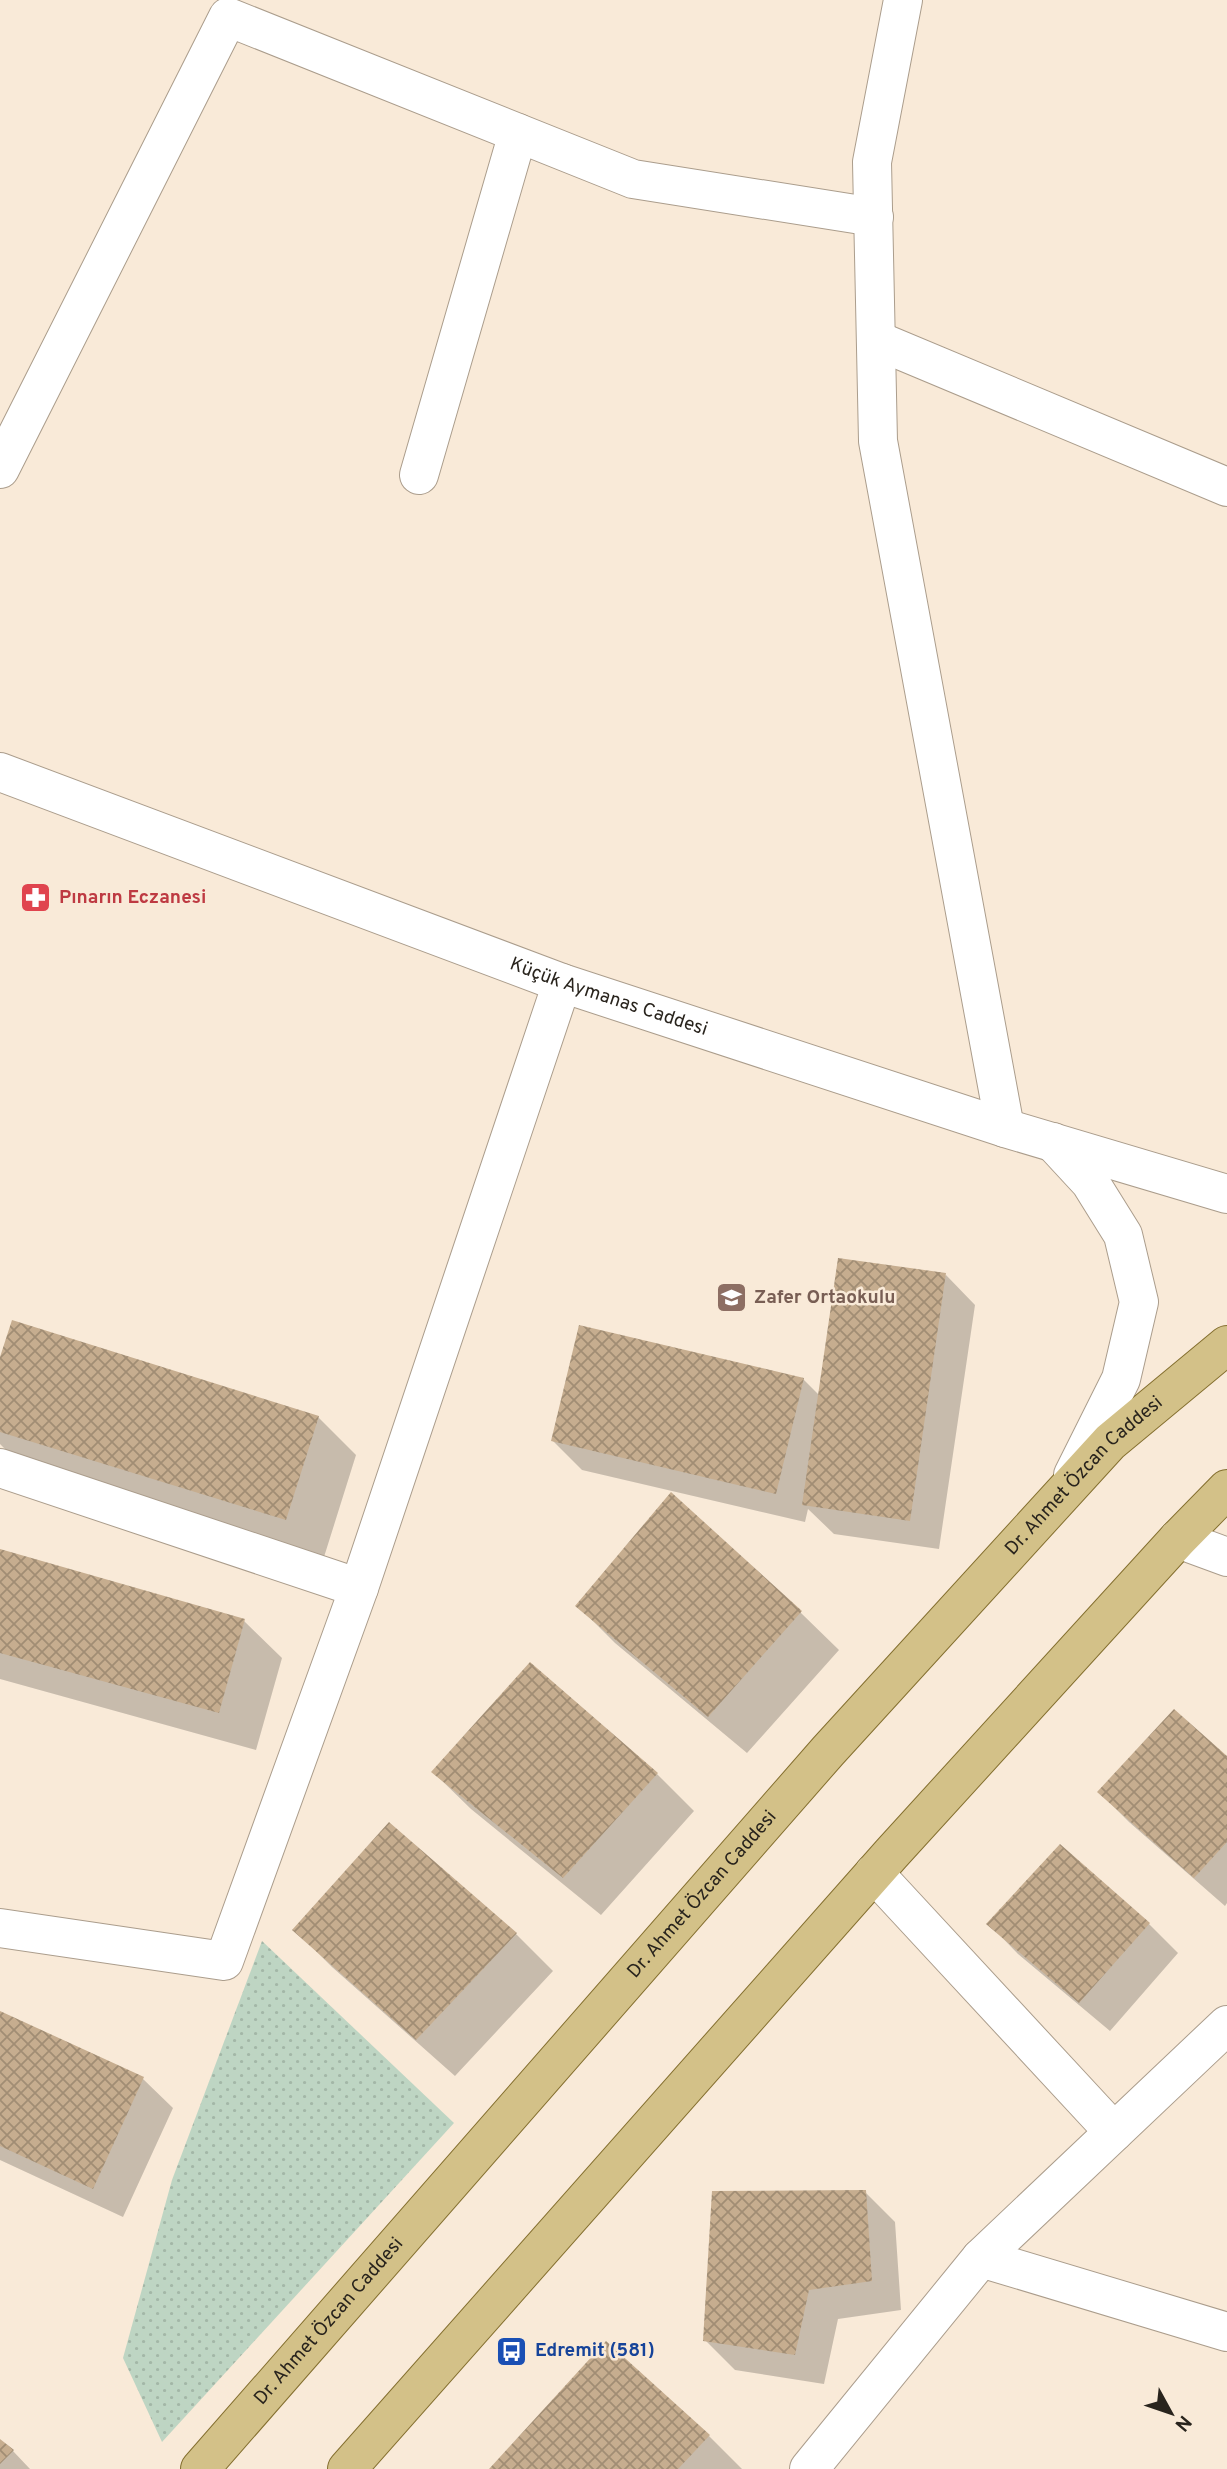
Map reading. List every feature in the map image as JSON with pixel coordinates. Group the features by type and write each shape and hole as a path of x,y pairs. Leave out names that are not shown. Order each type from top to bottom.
{"main road":[{"name":"Dr. Ahmet Özcan Caddesi","path":"200,2469 828,1751 1065,1490 1110,1442 1227,1345"},
{"path":"347,2469 874,1874 1178,1539 1227,1489"}],"street":[{"path":"903,0 872,162 878,441 1005,1128"},
{"path":"0,469 228,16 633,179 874,217"},
{"path":"419,475 518,133"},
{"path":"876,340 1227,487"},
{"name":"Küçük Aymanas Caddesi","path":"0,772 562,983 1005,1128 1227,1194"},
{"path":"0,1928 224,1961 359,1588 562,983"},
{"path":"1053,1142 1090,1182 1122,1235 1139,1302 1121,1379 1065,1490"},
{"path":"0,1468 359,1588"},
{"path":"1178,1539 1227,1557"},
{"path":"874,1874 1114,2133"},
{"path":"809,2469 981,2258 1227,2025"},
{"path":"981,2258 1227,2333"}],"green space":[{"path":"262,1941 454,2123 162,2442 123,2358 172,2180"}],"building":[{"path":"838,1258 946,1273 910,1521 802,1505"},
{"path":"12,1320 319,1416 286,1520 0,1432 0,1357"},
{"path":"579,1325 804,1378 776,1494 551,1441"},
{"path":"671,1492 802,1611 708,1717 575,1606"},
{"path":"0,1549 245,1619 219,1713 0,1653"},
{"path":"530,1662 658,1773 563,1878 431,1772"},
{"path":"1174,1709 1227,1756 1227,1842 1194,1878 1097,1792"},
{"path":"389,1822 517,1933 416,2040 292,1930"},
{"path":"1060,1844 1150,1923 1079,2003 986,1924"},
{"path":"0,2011 144,2077 93,2189 0,2146"},
{"path":"866,2190 872,2281 809,2290 795,2355 703,2341 712,2191"},
{"path":"606,2341 710,2435 678,2469 489,2469"},
{"path":"0,2439 14,2450 0,2464"}],"place":[{"name":"Pınarın Eczanesi","path":"36,898"},
{"name":"Zafer Ortaokulu","path":"731,1298"},
{"name":"Edremit (581)","path":"512,2351"}]}
